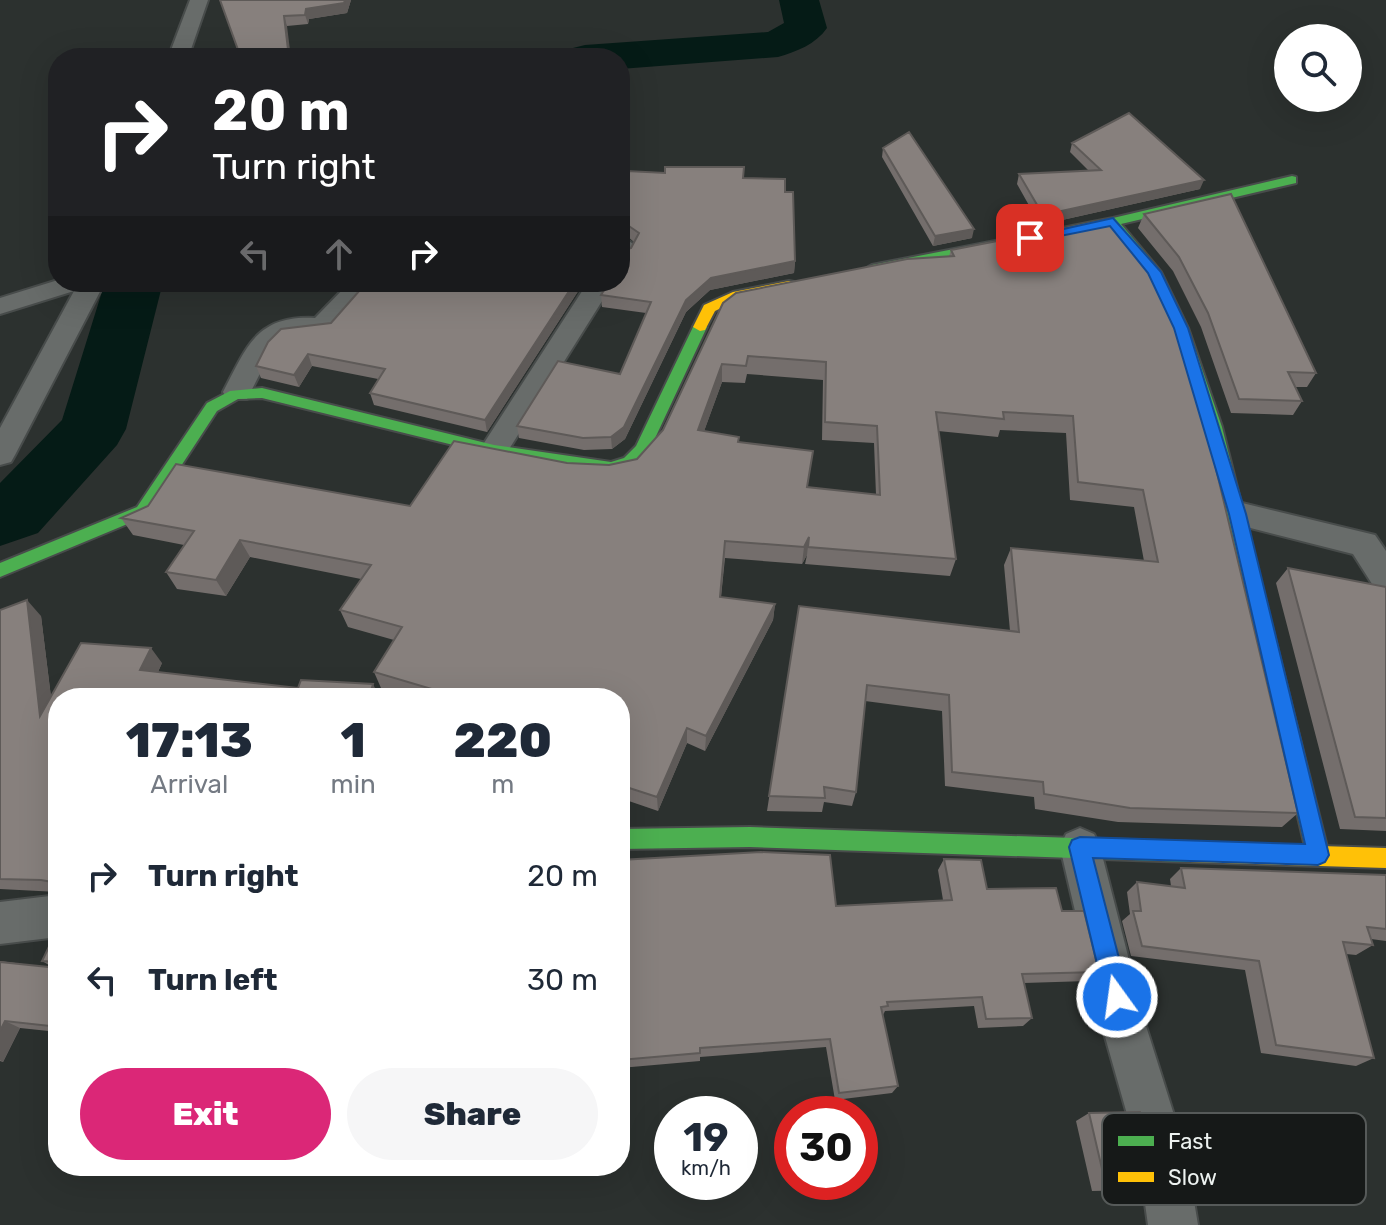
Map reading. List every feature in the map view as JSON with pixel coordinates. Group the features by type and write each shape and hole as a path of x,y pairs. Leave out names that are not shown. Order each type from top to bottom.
{"street":[{"path":"182,48 199,0"},
{"path":"858,272 1113,222 1292,180"},
{"path":"1113,222 1154,272 1181,328 1238,514 1318,855"},
{"path":"0,570 143,511 212,407 222,397 237,392 262,393 494,450 584,467 611,468 630,462 642,449 709,308 738,295 813,280"},
{"path":"0,306 48,291"},
{"path":"0,455 87,292"},
{"path":"237,392 268,337 289,325 322,327 355,292"},
{"path":"494,450 595,292"},
{"path":"1238,514 1358,542 1370,551 1386,578"},
{"path":"630,839 750,837 1386,858"},
{"path":"1080,847 1124,1026 1150,1113"},
{"path":"0,923 48,917"},
{"path":"1170,1205 1173,1225"}],"building":[{"path":"220,0 345,0 344,3 306,9 305,15 284,16 288,48 237,48"},
{"path":"1129,113 1204,180 1043,215 1019,174 1101,170 1072,143"},
{"path":"909,132 974,229 935,236 883,148"},
{"path":"665,167 744,167 743,178 785,179 785,192 793,192 795,261 711,278 686,300 624,427 611,437 583,438 517,426 558,361 620,374 651,302 601,295 603,292 630,292 630,248 639,233 630,227 630,171 665,173"},
{"path":"1231,194 1316,373 1288,372 1302,401 1239,399 1208,313 1179,257 1144,214"},
{"path":"1111,219 1144,258 1170,311 1202,410 1298,813 1130,808 1044,794 1043,782 952,772 949,695 867,685 856,792 824,787 825,798 769,796 799,606 1019,632 1011,548 1158,562 1143,490 1078,482 1073,416 1003,412 1004,419 936,412 956,559 808,547 809,537 804,547 725,541 720,597 775,604 706,736 687,728 657,797 630,788 630,688 428,688 374,672 402,627 340,610 371,565 240,540 216,580 166,572 194,531 121,518 148,506 176,464 410,506 454,441 567,463 609,465 637,459 663,430 723,303 736,293 907,259 954,256 951,250","holes":["748,356 826,362 825,422 877,426 880,495 807,487 813,451 738,442 739,437 698,430 722,364 746,366"]},
{"path":"358,292 568,292 485,420 370,393 385,369 308,354 294,375 256,366 268,342 281,329 331,323"},
{"path":"1288,568 1386,587 1386,818 1355,817"},
{"path":"27,600 40,716 48,702 48,881 0,879 0,610"},
{"path":"81,643 151,648 140,670 298,688 56,688"},
{"path":"301,680 373,684 372,688 298,688"},
{"path":"761,852 830,855 836,906 952,900 944,859 981,860 987,889 1056,888 1062,911 1084,911 1099,972 1022,974 1032,1018 986,1019 982,997 887,1002 888,1006 881,1007 898,1086 839,1093 830,1039 700,1048 700,1053 630,1059 630,859"},
{"path":"1181,868 1386,875 1386,929 1367,927 1373,945 1343,942 1374,1058 1276,1045 1259,961 1142,946 1133,911 1141,911 1137,882 1185,888"},
{"path":"0,962 48,967 48,1026 5,1021 0,1031"},
{"path":"1140,1112 1102,1113 1102,1169 1089,1113"}],"waterway":[{"path":"630,55 778,44 806,28 799,0"},
{"path":"0,519 13,514 93,429 131,292"}],"traffic: fast":[{"path":"872,269 1113,222 1292,180"},
{"path":"1113,222 1154,272 1181,328 1214,427 1318,855"},
{"path":"0,570 143,511 212,407 235,394 262,393 494,450 611,468 630,462 642,449 700,327"},
{"path":"630,839 750,837 1190,852"}],"traffic: slow":[{"path":"700,327 709,308 738,295 789,285"},
{"path":"1190,852 1386,858"}],"route":[{"path":"1030,238 1113,222 1154,272 1181,328 1214,427 1224,474 1238,514 1250,580 1318,855 1080,847 1117,997"}]}
